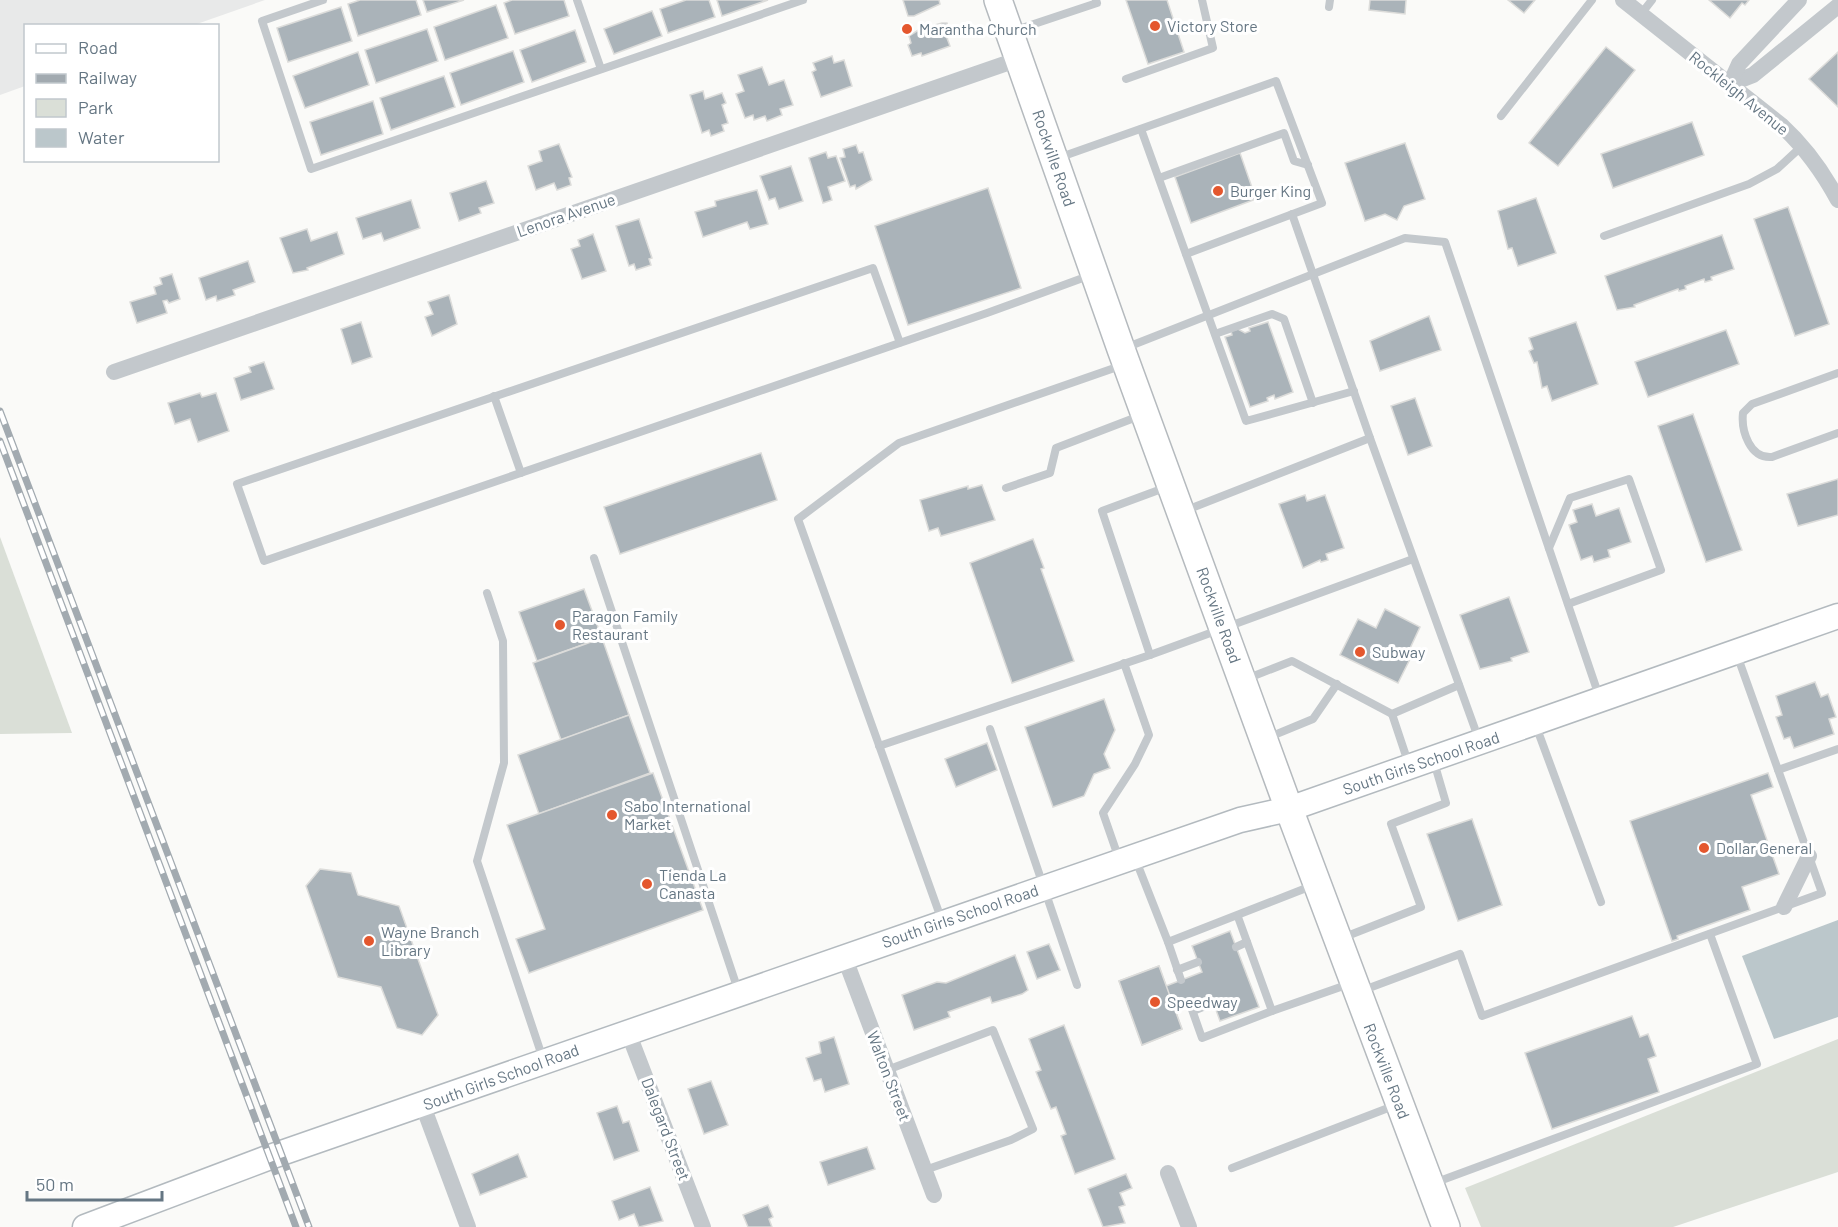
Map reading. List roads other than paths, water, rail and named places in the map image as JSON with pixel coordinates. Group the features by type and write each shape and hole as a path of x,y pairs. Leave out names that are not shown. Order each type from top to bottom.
{"main road":[{"name":"Rockville Road","path":"998,0 1223,629 1446,1227"},
{"name":"South Girls School Road","path":"85,1227 270,1157 423,1106 1044,886 1240,820 1289,809 1838,616"}],"street":[{"name":"Rockleigh Avenue","path":"1623,0 1769,114 1802,146 1825,176 1838,200"},
{"path":"1730,84 1739,64 1799,0"},
{"path":"1730,84 1753,75 1838,6"},
{"name":"Lenora Avenue","path":"114,372 1019,59"},
{"path":"1784,907 1809,856"},
{"name":"Walton Street","path":"844,956 934,1196"},
{"name":"Dalegard Street","path":"628,1032 703,1227"},
{"path":"423,1106 468,1227"},
{"path":"1168,1173 1189,1227"}],"lane":[{"path":"323,0 262,21 311,169 803,0"},
{"path":"577,0 601,69"},
{"path":"1010,32 1097,3 1096,0"},
{"path":"1126,79 1213,48 1202,0"},
{"path":"1501,116 1592,0"},
{"path":"1641,14 1652,0"},
{"path":"1054,159 1276,81 1322,203 1186,254"},
{"path":"1141,129 1246,421 1354,391"},
{"path":"1159,178 1284,133 1294,161 1308,165"},
{"path":"1604,236 1755,182 1777,169 1802,146"},
{"path":"1292,214 1480,742"},
{"path":"942,923 798,519 899,443 1124,357 1208,315 1405,237 1445,242 1600,700"},
{"path":"900,343 873,268 237,484 264,561 900,343 1095,274"},
{"path":"1215,334 1272,314 1284,319 1313,403"},
{"path":"1838,373 1752,404 1743,413 1742,422 1751,449 1763,457 1772,457 1838,433"},
{"path":"494,396 521,473"},
{"path":"1006,488 1050,473 1056,448 1145,414"},
{"path":"1181,512 1370,438"},
{"path":"1549,548 1570,498 1629,479 1661,570 1568,603"},
{"path":"1150,655 1102,511 1171,486"},
{"path":"594,558 739,993"},
{"path":"879,746 1150,655 1413,559"},
{"path":"487,593 503,641 504,762 477,861 544,1062"},
{"path":"1213,1003 1191,1008 1202,1038 1272,1011 1460,954 1482,1016 1822,893 1736,652"},
{"path":"1243,681 1292,661 1392,714 1410,766"},
{"path":"1124,663 1149,735 1135,764 1103,813 1168,942 1181,980"},
{"path":"1264,739 1313,719 1337,684"},
{"path":"1392,714 1459,685"},
{"path":"1535,722 1601,902"},
{"path":"990,729 1077,985"},
{"path":"1778,770 1838,749"},
{"path":"1338,939 1420,907 1391,824 1446,803 1432,758"},
{"path":"1168,942 1238,917 1317,883"},
{"path":"1238,917 1272,1011"},
{"path":"1430,1184 1757,1064 1710,934"},
{"path":"1236,947 1247,942"},
{"path":"1177,970 1198,962"},
{"path":"1251,988 1262,984"},
{"path":"886,1070 993,1030 1033,1129 1011,1140 924,1170"},
{"path":"1232,1168 1400,1104"}],"water":[{"path":"1838,920 1838,1017 1774,1039 1742,956"}],"railway":[{"path":"0,411 309,1227"},
{"path":"0,441 296,1227"}],"place":[{"name":"Victory Store","path":"1155,26"},
{"name":"Marantha Church","path":"907,29"},
{"name":"Burger King","path":"1218,191"},
{"name":"Paragon Family Restaurant","path":"560,625"},
{"name":"Subway","path":"1360,652"},
{"name":"Sabo International Market","path":"612,815"},
{"name":"Dollar General","path":"1704,848"},
{"name":"Tienda La Canasta","path":"647,884"},
{"name":"Wayne Branch Library","path":"369,941"},
{"name":"Speedway","path":"1155,1002"}]}
